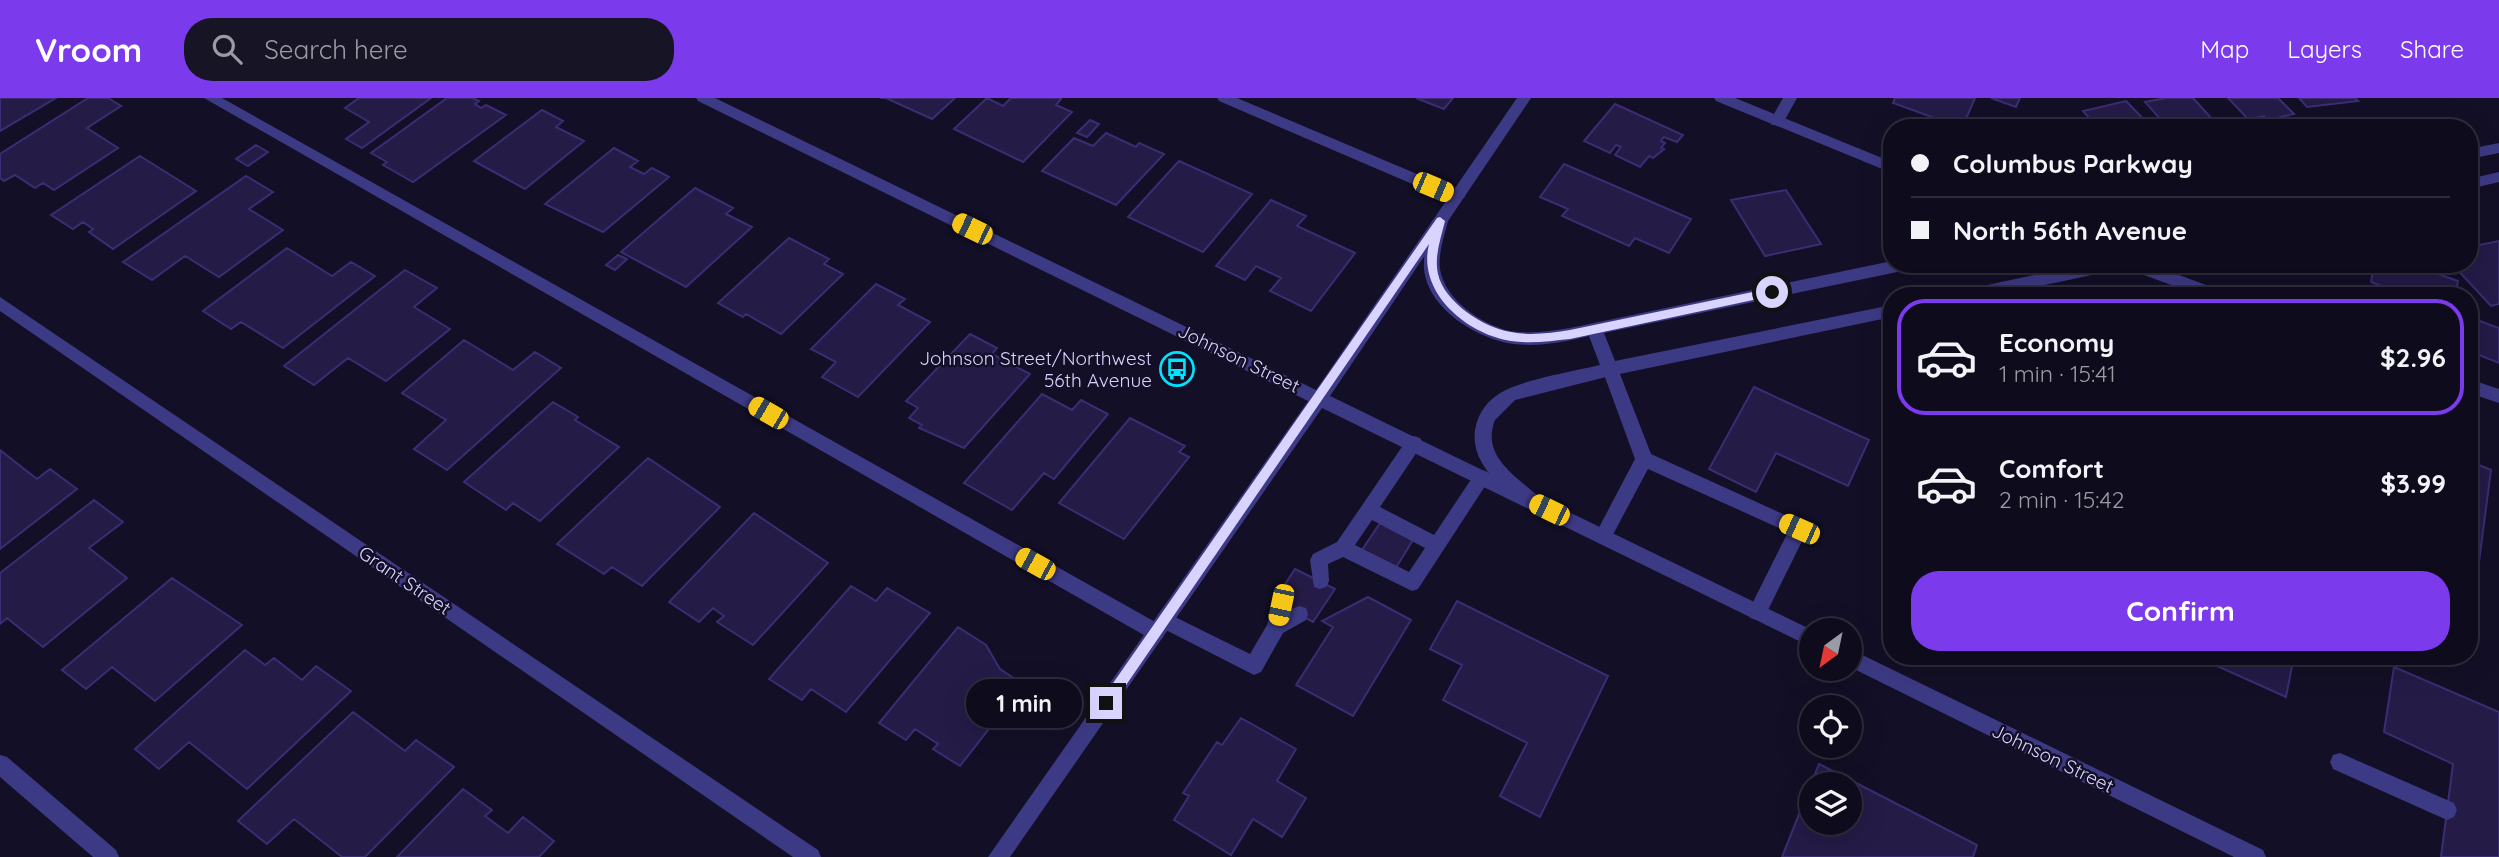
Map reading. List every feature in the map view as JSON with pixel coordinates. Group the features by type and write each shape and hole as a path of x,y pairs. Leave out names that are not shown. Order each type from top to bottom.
{"street":[{"path":"211,98 1160,626 1254,666 1276,627 1281,605"},
{"name":"Johnson Street","path":"703,98 1799,633"},
{"path":"1224,98 1457,197"},
{"path":"998,857 1320,398 1524,98"},
{"path":"1721,98 1883,164"},
{"path":"1777,121 1790,98"},
{"path":"2478,152 2499,148"},
{"path":"2478,182 2499,177"},
{"path":"1440,221 1432,255 1433,275 1441,292 1458,311 1509,337 1538,338 1594,330 1883,269"},
{"path":"2006,287 2073,273"},
{"path":"2156,273 2194,287"},
{"name":"Grant Street","path":"0,303 811,857"},
{"path":"1534,502 1493,466 1484,439 1483,425 1487,414 1496,403 1527,388 1883,313"},
{"path":"1594,330 1644,459 1799,529 1757,612"},
{"path":"2478,389 2499,396"},
{"path":"1302,572 1319,559 1343,548 1413,443"},
{"path":"1603,537 1644,459"},
{"path":"1343,548 1412,583 1482,477"},
{"path":"1369,510 1437,546"},
{"path":"1319,559 1320,581"},
{"path":"1276,627 1299,614"},
{"name":"Johnson Street","path":"1862,664 2256,857"},
{"path":"2340,762 2447,810"},
{"path":"0,764 109,857"}],"building":[{"path":"0,98 56,98 0,131"},
{"path":"88,98 108,98 121,106 87,128 118,148 54,190 43,183 35,188 15,175 4,181 0,178 0,154"},
{"path":"359,98 431,98 362,148 346,139 369,122 345,108"},
{"path":"447,98 472,98 479,101 475,104 481,108 486,105 506,115 413,182 383,165 387,162 371,153"},
{"path":"886,98 955,98 932,119"},
{"path":"987,98 1003,106 1011,98 1059,98 1061,99 1056,105 1072,112 1023,162 954,129"},
{"path":"1416,98 1453,98 1444,109"},
{"path":"1895,98 1975,98 1966,119 1937,119 1893,103"},
{"path":"1991,98 2020,98 2016,107"},
{"path":"2166,98 2193,98 2212,119 2160,119 2145,102"},
{"path":"2228,98 2278,98 2294,114 2272,119 2264,116 2248,119"},
{"path":"2299,98 2355,98 2358,101 2307,107"},
{"path":"2126,101 2143,119 2090,119 2083,111"},
{"path":"1615,104 1683,135 1677,142 1664,137 1661,141 1665,143 1661,148 1664,149 1653,158 1649,156 1640,167 1615,155 1621,147 1616,145 1610,153 1584,141"},
{"path":"542,110 563,121 556,127 584,141 525,189 474,161"},
{"path":"1090,120 1099,124 1087,137 1077,133"},
{"path":"1106,133 1136,147 1139,143 1164,154 1116,205 1042,171 1074,138 1093,146"},
{"path":"256,145 268,152 248,166 236,159"},
{"path":"614,148 638,161 630,167 644,174 652,168 669,177 603,232 545,204"},
{"path":"140,156 196,191 113,249 89,232 93,229 83,222 73,229 51,215"},
{"path":"1179,161 1252,194 1203,252 1128,217"},
{"path":"1564,164 1691,219 1669,253 1635,238 1629,246 1562,216 1568,209 1540,197"},
{"path":"246,176 273,192 249,209 283,230 219,277 185,256 152,280 123,262"},
{"path":"695,188 733,208 726,214 752,227 686,287 621,252"},
{"path":"1786,190 1821,244 1765,256 1731,200"},
{"path":"1271,200 1306,216 1297,226 1355,253 1311,311 1270,291 1281,278 1256,266 1245,280 1216,266"},
{"path":"789,238 829,259 824,264 843,274 781,334 746,314 743,317 718,303"},
{"path":"2499,241 2499,304 2491,306 2478,292 2478,287 2473,287 2460,273 2478,273 2478,245"},
{"path":"287,248 332,276 351,262 375,276 283,348 241,322 231,329 203,311"},
{"path":"618,255 627,259 615,270 606,265"},
{"path":"405,270 437,288 414,307 450,329 386,381 348,358 314,385 284,366"},
{"path":"2372,273 2435,273 2458,281 2457,287 2384,287 2371,282"},
{"path":"876,284 905,299 898,305 930,322 858,397 822,377 836,362 811,349"},
{"path":"2478,320 2499,328 2499,363 2478,354"},
{"path":"970,334 997,348 992,354 1030,374 964,448 919,428 922,425 909,418 918,408 906,401"},
{"path":"464,340 513,370 535,352 561,368 447,470 414,449 446,420 402,393"},
{"path":"1754,387 1869,440 1848,486 1776,453 1756,492 1709,469"},
{"path":"1042,394 1072,410 1081,400 1108,414 1054,479 1044,473 1012,510 964,483"},
{"path":"553,402 578,417 575,420 619,447 540,521 513,503 506,510 464,482"},
{"path":"1130,418 1185,446 1179,452 1189,457 1124,539 1059,503"},
{"path":"0,450 37,479 50,469 77,489 0,549"},
{"path":"648,458 720,507 642,586 612,567 604,574 557,544"},
{"path":"2478,465 2491,470 2478,569"},
{"path":"94,500 123,522 89,548 127,578 43,647 7,618 0,624 0,573"},
{"path":"754,513 828,563 753,645 717,622 724,616 713,608 699,622 669,602"},
{"path":"1380,523 1413,540 1394,571 1360,553"},
{"path":"1295,569 1335,589 1313,622 1274,601"},
{"path":"172,578 242,625 155,701 112,667 86,689 62,670"},
{"path":"851,586 876,601 887,588 930,613 846,712 811,689 802,700 769,679"},
{"path":"1368,597 1411,620 1353,716 1296,685 1333,627 1322,621"},
{"path":"1457,601 1608,676 1540,817 1500,796 1527,743 1443,700 1462,665 1430,649"},
{"path":"958,627 986,645 1000,669 1015,679 1000,698 1009,703 960,766 933,749 938,744 915,729 906,740 879,723"},
{"path":"245,650 265,665 274,658 302,680 316,666 351,691 247,789 189,742 159,769 135,749"},
{"path":"2215,665 2292,665 2286,697"},
{"path":"2394,667 2499,712 2499,857 2441,857 2453,764 2384,732"},
{"path":"353,712 405,751 416,740 454,767 365,857 342,857 294,819 267,844 238,821"},
{"path":"1241,718 1296,749 1277,781 1306,798 1282,837 1253,819 1231,855 1174,820 1189,796 1183,793 1217,742 1222,745"},
{"path":"1819,764 1835,772 1816,772"},
{"path":"1862,786 1977,845 1973,857 1782,857 1799,814 1799,835 1862,835"},
{"path":"463,789 492,810 485,816 508,833 523,817 554,841 539,857 397,857"}],"place":[{"name":"Johnson Street/Northwest 56th Avenue","path":"1177,369"}],"route":[{"path":"1106,703 1320,398 1440,221 1432,255 1433,275 1441,292 1458,311 1509,337 1538,338 1570,334 1772,292"}]}
